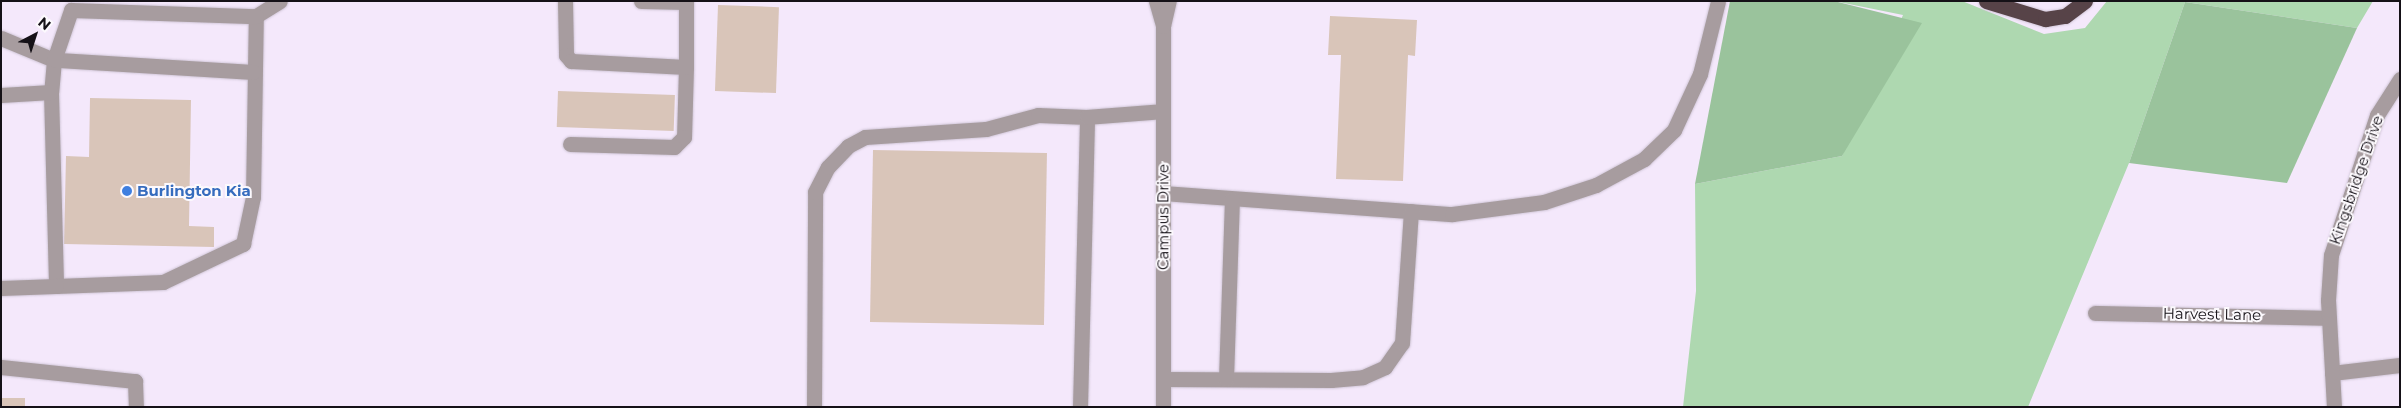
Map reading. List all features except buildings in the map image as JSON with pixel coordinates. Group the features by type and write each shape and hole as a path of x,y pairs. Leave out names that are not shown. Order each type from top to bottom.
{"highway":[{"path":"1986,1 2045,19 2065,16 2085,1"}],"street":[{"path":"56,286 51,92 54,60 71,10 256,16 280,1"},
{"path":"565,1 566,54 571,61 686,67"},
{"path":"570,144 674,147 684,137 686,1 641,1"},
{"name":"Campus Drive","path":"1156,1 1163,26"},
{"name":"Campus Drive","path":"1163,407 1163,26 1169,1"},
{"path":"1163,193 1232,200 1452,214 1544,202 1596,185 1644,159 1674,130 1700,74 1718,1"},
{"path":"1,288 163,282 243,244 253,198 253,72 256,16"},
{"path":"1,38 54,60 253,72"},
{"name":"Kingsbridge Drive","path":"2334,407 2328,318 2329,277 2337,232 2377,115 2400,79"},
{"path":"1,95 51,92"},
{"path":"814,407 815,192 828,167 848,146 865,136 986,129 1038,115 1087,116 1163,111"},
{"path":"1080,407 1087,116"},
{"path":"1226,379 1232,200"},
{"path":"1163,379 1331,380 1363,377 1385,367 1402,343 1411,211"},
{"name":"Harvest Lane","path":"2095,314 2328,318"},
{"path":"2332,373 2400,364"},
{"path":"1,367 136,381 136,407"}],"green space":[{"path":"1730,1 1834,1 1922,23 1842,156 1695,184"},
{"path":"1834,1 1962,1 2044,34 2085,28 2107,1 2373,1 2357,28 2185,2 2129,163 2028,407 1683,407 1696,291 1695,184 1842,156 1903,15"},
{"path":"2185,2 2357,28 2287,183 2129,163"}],"place":[{"name":"Burlington Kia","path":"127,191"}]}
